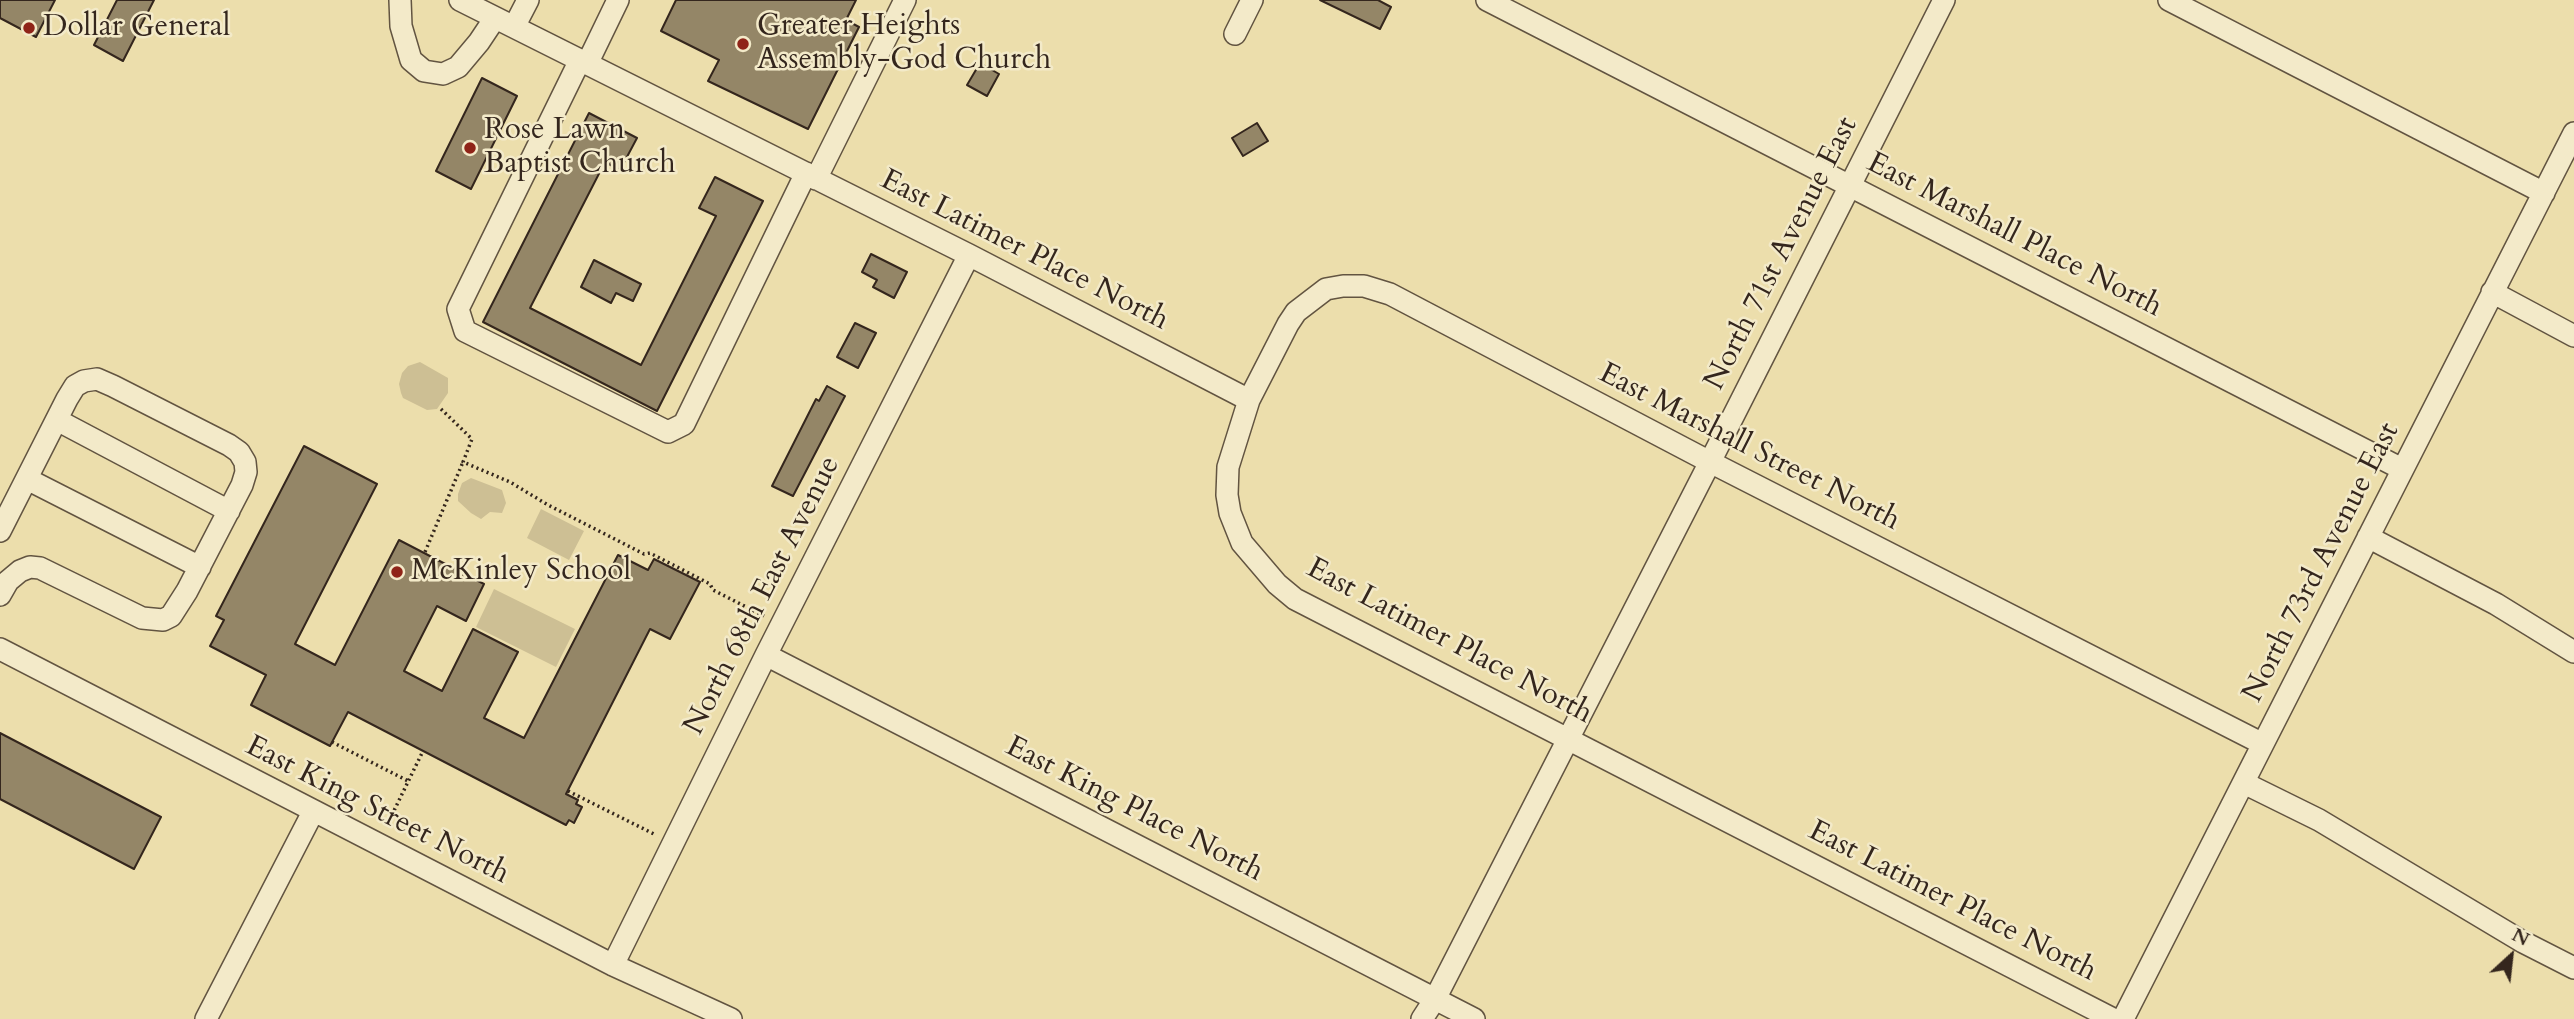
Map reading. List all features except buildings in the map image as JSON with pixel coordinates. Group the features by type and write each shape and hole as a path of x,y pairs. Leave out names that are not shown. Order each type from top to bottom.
{"street":[{"path":"400,0 401,26 411,60 424,71 443,74 458,67 479,42 528,0"},
{"path":"618,0 583,62 458,309 464,331 668,432 684,424 905,0"},
{"path":"1235,34 1252,0"},
{"name":"East Marshall Place North","path":"1487,0 2402,469"},
{"name":"North 71st Avenue East","path":"1422,1019 1435,999 1568,740 1944,0"},
{"path":"2169,0 2544,193"},
{"name":"East Latimer Place North","path":"471,2 583,62 969,255 1250,400 1228,467 1227,495 1230,513 1242,543 1277,584 1295,598 2113,1019"},
{"name":"North 73rd Avenue East","path":"2123,1019 2574,133"},
{"name":"North 68th East Avenue","path":"613,965 766,655 969,255"},
{"name":"East Marshall Street North","path":"1250,400 1296,312 1326,289 1364,286 1390,294 1710,462 2263,744"},
{"path":"2491,292 2574,336"},
{"path":"0,531 75,386 84,381 97,379 229,445 239,452 245,462 246,472 229,511 171,616 163,620 142,618 40,568 20,570 8,581 0,595"},
{"path":"57,421 229,511"},
{"path":"27,479 200,567"},
{"path":"2368,537 2496,604 2574,652"},
{"name":"East King Street North","path":"0,649 613,965 731,1019"},
{"name":"East King Place North","path":"766,655 1474,1019"},
{"path":"2244,783 2319,820 2523,942 2574,968"},
{"path":"206,1019 313,811"}],"path":[{"path":"425,552 472,439 441,408"},
{"path":"463,462 510,482 548,505 710,584 713,590 782,624"},
{"path":"332,742 409,782"},
{"path":"377,844 423,751"},
{"path":"568,791 672,844"}],"shaded area":[{"path":"420,362 448,378 448,393 437,409 427,410 403,398 401,393 399,384 402,373 408,366"},
{"path":"471,478 502,490 506,503 502,513 490,512 481,519 458,501 462,483"},
{"path":"541,509 584,531 569,560 527,538"},
{"path":"494,589 575,629 556,667 476,627"}],"place":[{"name":"Dollar General","path":"29,28"},
{"name":"Greater Heights Assembly-God Church","path":"743,44"},
{"name":"Rose Lawn Baptist Church","path":"470,148"},
{"name":"McKinley School","path":"397,572"}]}
